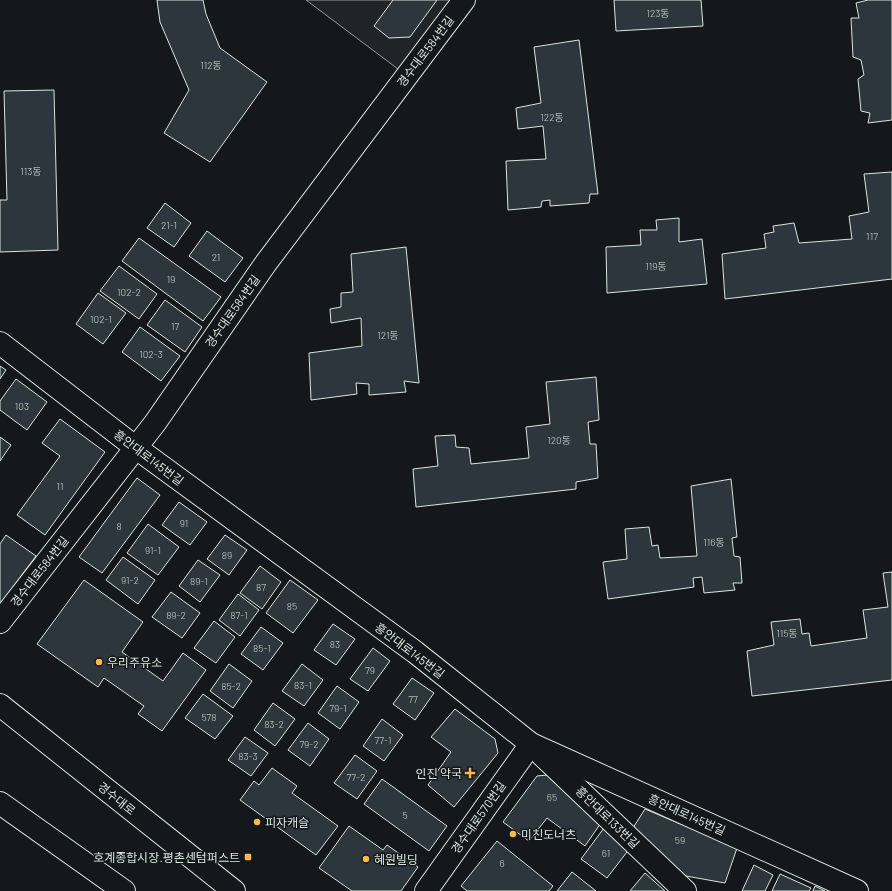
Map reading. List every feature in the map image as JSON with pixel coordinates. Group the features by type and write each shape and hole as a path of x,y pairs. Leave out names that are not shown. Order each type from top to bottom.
{"street":[{"name":"경수대로584번길","path":"0,622 155,423 266,262 464,0"},
{"name":"흥안대로145번길","path":"0,344 135,447 415,652 531,744 858,891"},
{"name":"경수대로","path":"0,705 234,891"},
{"name":"경수대로570번길","path":"426,891 531,744"},
{"name":"흥안대로133번길","path":"531,744 684,891"},
{"path":"0,803 124,891"}],"shaded area":[{"path":"306,0 464,0 406,75"}],"building":[{"path":"157,0 203,0 206,14 220,48 267,82 210,162 164,133 189,90 160,22"},
{"path":"393,0 437,0 410,37 389,38 374,26"},
{"path":"614,0 701,0 703,26 616,31"},
{"path":"868,0 892,0 892,120 868,123 870,113 861,111 858,79 864,75 861,60 853,57 851,18 859,18 856,3"},
{"path":"579,40 598,194 590,194 589,203 550,206 550,200 542,201 541,207 508,210 506,161 546,159 543,126 518,129 516,108 541,103 534,47"},
{"path":"54,90 58,250 0,252 0,200 7,200 4,91"},
{"path":"892,172 892,279 725,299 722,254 766,248 764,234 774,232 773,226 794,223 799,243 852,239 849,216 869,212 864,174"},
{"path":"165,203 191,223 174,247 147,228"},
{"path":"679,218 679,242 702,239 707,284 607,293 606,247 641,245 640,230 657,230 656,220"},
{"path":"207,231 243,258 225,282 189,256"},
{"path":"139,238 221,297 203,321 122,261"},
{"path":"406,247 419,383 404,381 406,392 369,395 369,384 356,383 357,394 311,400 309,353 362,346 361,318 331,323 330,309 341,307 341,293 353,292 351,254"},
{"path":"119,266 157,294 139,319 100,291"},
{"path":"98,293 126,313 103,344 76,324"},
{"path":"165,300 202,327 185,352 147,325"},
{"path":"140,327 180,356 161,381 122,352"},
{"path":"0,366 6,370 0,379"},
{"path":"596,377 599,420 588,422 590,444 596,444 598,478 576,482 576,489 416,507 413,469 438,466 435,436 455,435 456,447 469,448 471,464 529,458 526,427 550,424 546,382"},
{"path":"16,379 47,402 27,430 0,410 0,401"},
{"path":"60,419 105,452 45,535 17,515 60,456 42,443"},
{"path":"0,437 11,445 0,461"},
{"path":"137,478 160,495 102,573 79,557"},
{"path":"731,479 737,537 732,538 734,556 740,557 742,583 733,583 735,590 704,593 702,577 693,578 694,587 608,599 603,562 627,559 625,529 649,527 652,546 658,545 660,558 697,556 691,486"},
{"path":"179,502 207,522 190,545 162,525"},
{"path":"148,524 179,547 158,575 127,553"},
{"path":"6,535 36,556 0,604 0,544"},
{"path":"225,535 247,550 229,575 207,559"},
{"path":"123,557 155,580 138,604 106,580"},
{"path":"198,560 220,575 200,602 179,586"},
{"path":"260,566 281,582 262,609 240,593"},
{"path":"892,572 892,680 752,696 747,651 774,645 771,622 800,619 802,634 809,633 811,646 867,638 863,610 888,607 883,573"},
{"name":"우리주유소","path":"84,580 143,622 122,652 163,681 183,653 206,670 162,731 138,714 144,706 104,678 98,687 37,644"},
{"path":"290,580 318,600 293,633 266,613"},
{"path":"171,592 200,613 182,638 152,617"},
{"path":"238,594 259,610 240,636 219,620"},
{"path":"214,621 235,637 216,663 194,648"},
{"path":"333,624 355,639 336,665 314,650"},
{"path":"261,627 283,643 263,670 241,654"},
{"path":"373,648 390,661 368,691 350,679"},
{"path":"229,664 252,681 233,708 210,691"},
{"path":"302,664 323,680 304,706 282,691"},
{"path":"412,678 434,693 415,720 393,704"},
{"path":"337,686 359,702 340,729 318,713"},
{"path":"203,694 233,716 215,739 185,718"},
{"path":"273,703 295,719 275,746 254,730"},
{"path":"455,709 495,739 498,753 454,807 428,785 451,752 431,737"},
{"path":"382,719 403,735 384,761 363,746"},
{"path":"308,723 329,739 310,766 288,750"},
{"path":"245,737 268,753 251,776 228,760"},
{"path":"355,755 377,771 357,799 334,783"},
{"path":"272,768 297,786 292,793 338,826 316,855 240,800 254,781 259,785"},
{"path":"558,774 605,817 585,846 547,818 529,841 503,822 537,776"},
{"path":"382,779 447,826 429,851 364,804"},
{"path":"645,809 737,848 725,883 686,876 631,831"},
{"name":"혜원빌딩","path":"349,826 383,850 387,845 418,867 401,891 352,891 319,868"},
{"path":"604,828 630,848 607,878 581,859"},
{"path":"497,841 553,886 549,891 467,891 461,886"},
{"path":"754,865 773,875 765,891 742,891"},
{"path":"572,872 596,891 557,891"},
{"path":"645,873 665,891 630,891"},
{"path":"780,874 811,888 809,891 772,891"},
{"path":"815,886 825,891 813,891"}],"place":[{"name":"우리주유소","path":"99,662"},
{"name":"인진 약국","path":"470,773"},
{"name":"피자캐슬","path":"257,822"},
{"name":"미친도너츠","path":"513,834"},
{"name":"호계종합시장.평촌센텀퍼스트","path":"248,857"},
{"name":"혜원빌딩","path":"366,859"}]}
